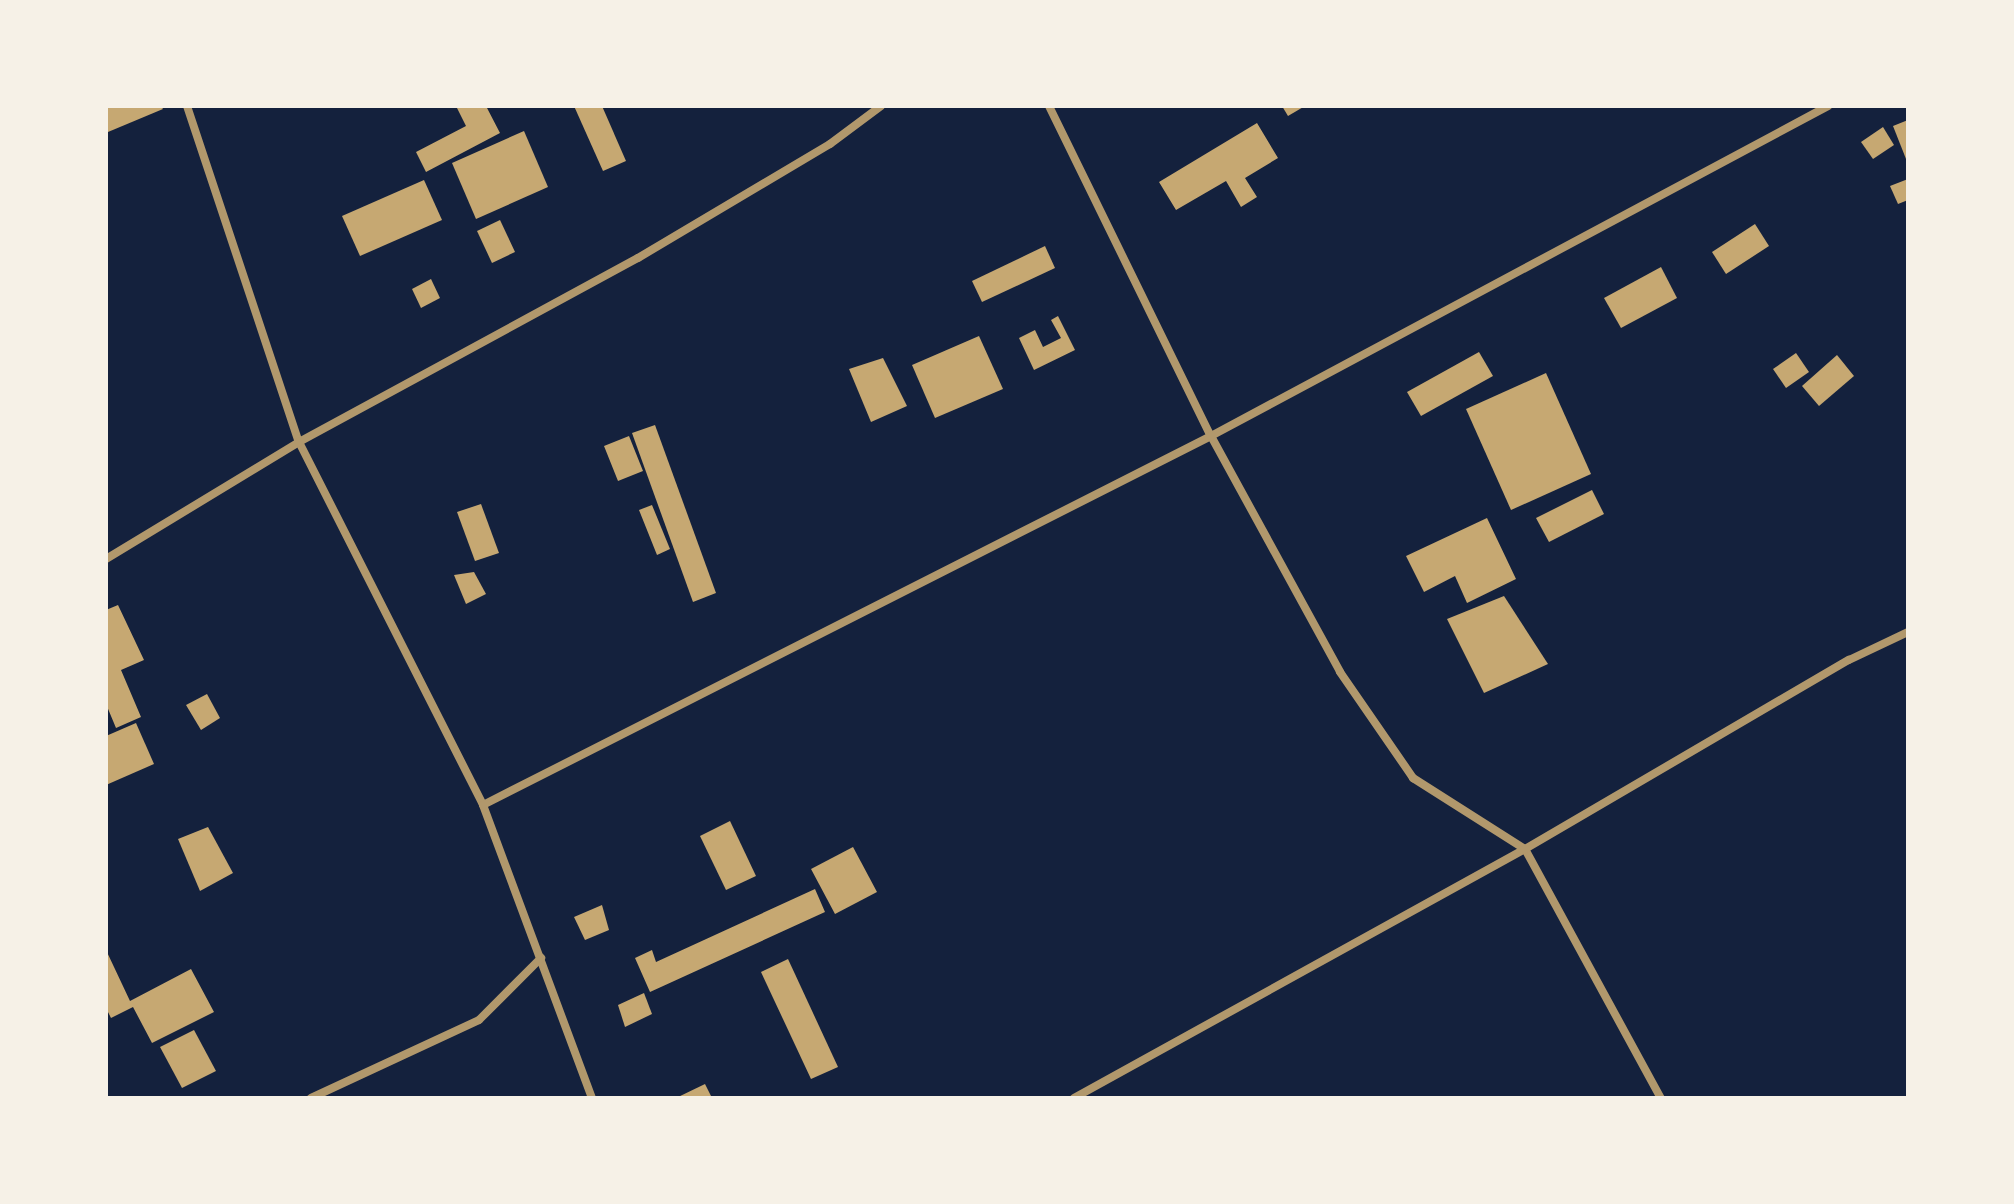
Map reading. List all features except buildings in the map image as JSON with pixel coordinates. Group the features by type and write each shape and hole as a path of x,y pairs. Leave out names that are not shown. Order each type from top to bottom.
{"street":[{"path":"187,106 299,442 483,805 592,1098"},
{"path":"106,559 299,442 638,258 830,144 881,106"},
{"path":"1049,106 1211,436 1340,672 1413,778 1525,849 1661,1098"},
{"path":"483,805 1211,436 1828,106"},
{"path":"1074,1098 1525,849 1849,660 1908,632"},
{"path":"311,1098 479,1020 541,958"}]}
